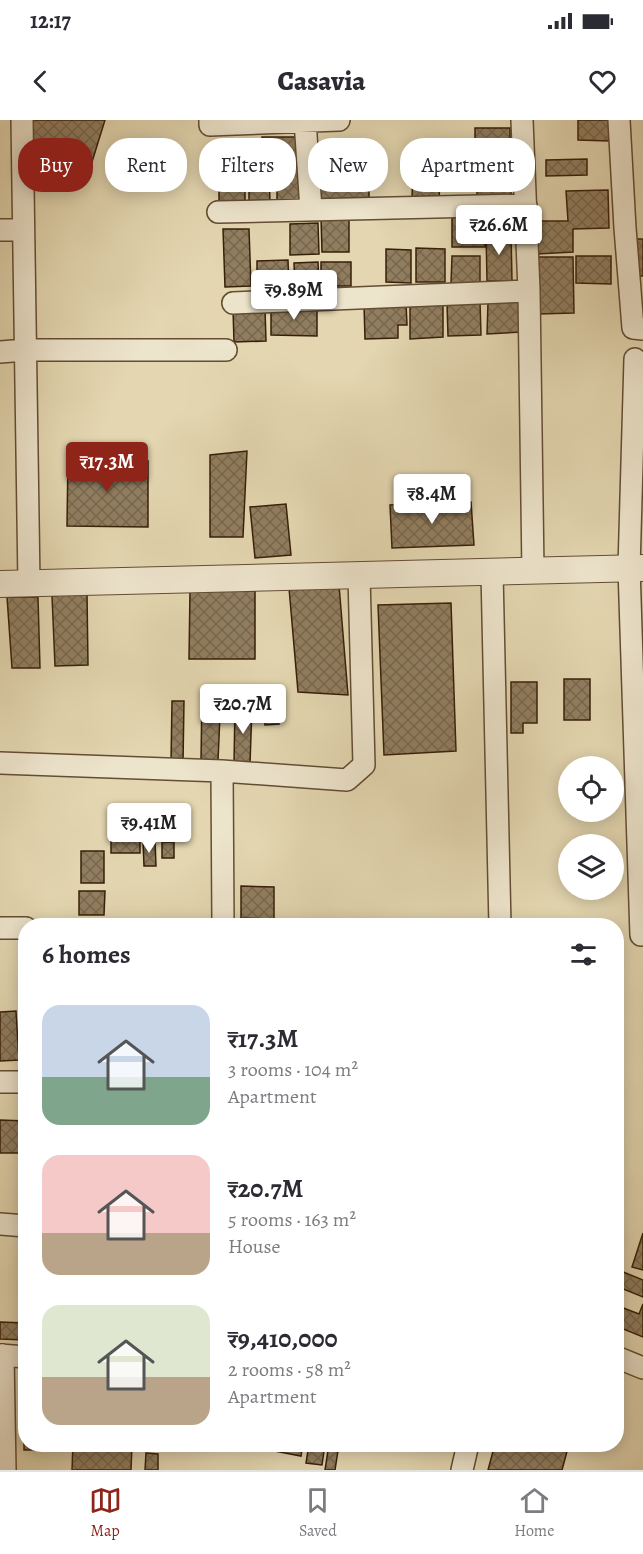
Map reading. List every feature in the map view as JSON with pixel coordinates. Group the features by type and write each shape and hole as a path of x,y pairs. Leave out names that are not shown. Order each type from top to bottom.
{"street":[{"path":"22,120 28,584"},
{"path":"210,120 210,125 339,120"},
{"path":"522,120 529,291 533,572"},
{"path":"620,120 634,227 633,328 643,328"},
{"path":"305,121 311,210"},
{"path":"218,212 526,205"},
{"path":"0,230 23,230"},
{"path":"233,303 529,291"},
{"path":"0,352 226,350"},
{"path":"635,359 641,935"},
{"path":"0,585 636,568"},
{"path":"492,573 500,918"},
{"path":"0,763 222,771 346,780 364,765 359,576"},
{"path":"222,771 223,918"},
{"path":"0,928 18,928"},
{"path":"0,1082 18,1082"},
{"path":"0,1224 18,1225"},
{"path":"5,1470 2,1355 18,1356"},
{"path":"624,1360 643,1368"},
{"path":"462,1470 466,1452"}],"building":[{"path":"33,120 105,120 93,159 93,138 27,138"},
{"path":"578,120 610,120 609,141 578,140"},
{"path":"475,128 510,128 510,138 475,138"},
{"path":"297,137 298,163 296,163 296,138 262,138"},
{"path":"587,159 587,175 546,176 546,160"},
{"path":"296,167 304,167 304,204 277,204 277,192 296,192"},
{"path":"608,190 609,228 573,229 573,252 537,254 536,221 568,221 566,191"},
{"path":"219,192 245,192 245,204 219,204"},
{"path":"249,192 270,192 270,203 249,204"},
{"path":"318,192 369,192 369,201 318,202"},
{"path":"412,192 439,192 439,199 412,199"},
{"path":"477,192 511,192 511,199 477,199"},
{"path":"485,214 485,247 452,247 452,215"},
{"path":"349,217 349,252 322,252 321,218"},
{"path":"318,223 319,254 290,255 290,224"},
{"path":"223,229 249,229 251,286 225,287"},
{"path":"486,232 511,232 512,281 487,281"},
{"path":"635,239 643,239 643,276 635,276"},
{"path":"416,248 445,249 445,282 416,282"},
{"path":"386,249 411,250 411,283 386,282"},
{"path":"452,256 480,256 480,284 451,284"},
{"path":"576,256 611,256 611,284 576,283"},
{"path":"537,257 573,257 574,313 538,314"},
{"path":"288,260 289,289 257,289 257,261"},
{"path":"318,262 319,287 295,288 294,263"},
{"path":"321,262 351,262 351,286 321,286"},
{"path":"520,300 521,332 487,334 488,302"},
{"path":"443,302 443,337 410,339 410,305"},
{"path":"480,302 481,335 448,336 447,303"},
{"path":"406,303 407,325 398,325 398,338 365,339 364,304"},
{"path":"271,305 317,306 317,336 271,335"},
{"path":"233,309 265,309 266,341 234,342"},
{"path":"247,451 243,537 210,537 210,455"},
{"path":"68,457 148,461 148,527 67,526"},
{"path":"471,502 474,545 392,548 390,505"},
{"path":"286,504 291,555 255,558 250,507"},
{"path":"339,585 348,695 298,692 289,588"},
{"path":"190,591 255,591 255,659 189,659"},
{"path":"87,592 88,665 55,666 52,596"},
{"path":"7,597 38,597 40,668 12,668"},
{"path":"451,603 456,751 384,755 378,605"},
{"path":"564,679 590,679 590,720 564,720"},
{"path":"511,682 537,682 537,723 523,723 523,733 511,733"},
{"path":"202,692 221,692 218,761 201,761"},
{"path":"264,699 278,699 279,724 265,725"},
{"path":"172,701 184,701 183,763 171,763"},
{"path":"235,706 252,706 250,764 234,764"},
{"path":"111,838 140,838 140,853 111,853"},
{"path":"143,841 155,841 156,866 144,866"},
{"path":"162,842 174,842 174,858 162,858"},
{"path":"81,851 104,851 104,883 81,883"},
{"path":"241,886 274,887 274,918 241,918"},
{"path":"79,891 105,891 104,915 79,915"},
{"path":"16,1011 18,1060 0,1061 0,1012"},
{"path":"0,1120 18,1121 18,1153 0,1153"},
{"path":"643,1233 643,1270 632,1267"},
{"path":"624,1272 643,1280 643,1297 624,1289"},
{"path":"643,1304 643,1337 624,1329 624,1308 639,1314"},
{"path":"0,1322 18,1323 18,1340 0,1339"},
{"path":"73,1452 132,1452 131,1470 72,1470"},
{"path":"279,1452 302,1452 301,1456"},
{"path":"308,1452 324,1452 322,1465 306,1463"},
{"path":"328,1452 338,1452 335,1470 325,1470"},
{"path":"493,1452 567,1452 562,1470 488,1470"},
{"path":"146,1453 158,1454 158,1470 145,1470"}]}
